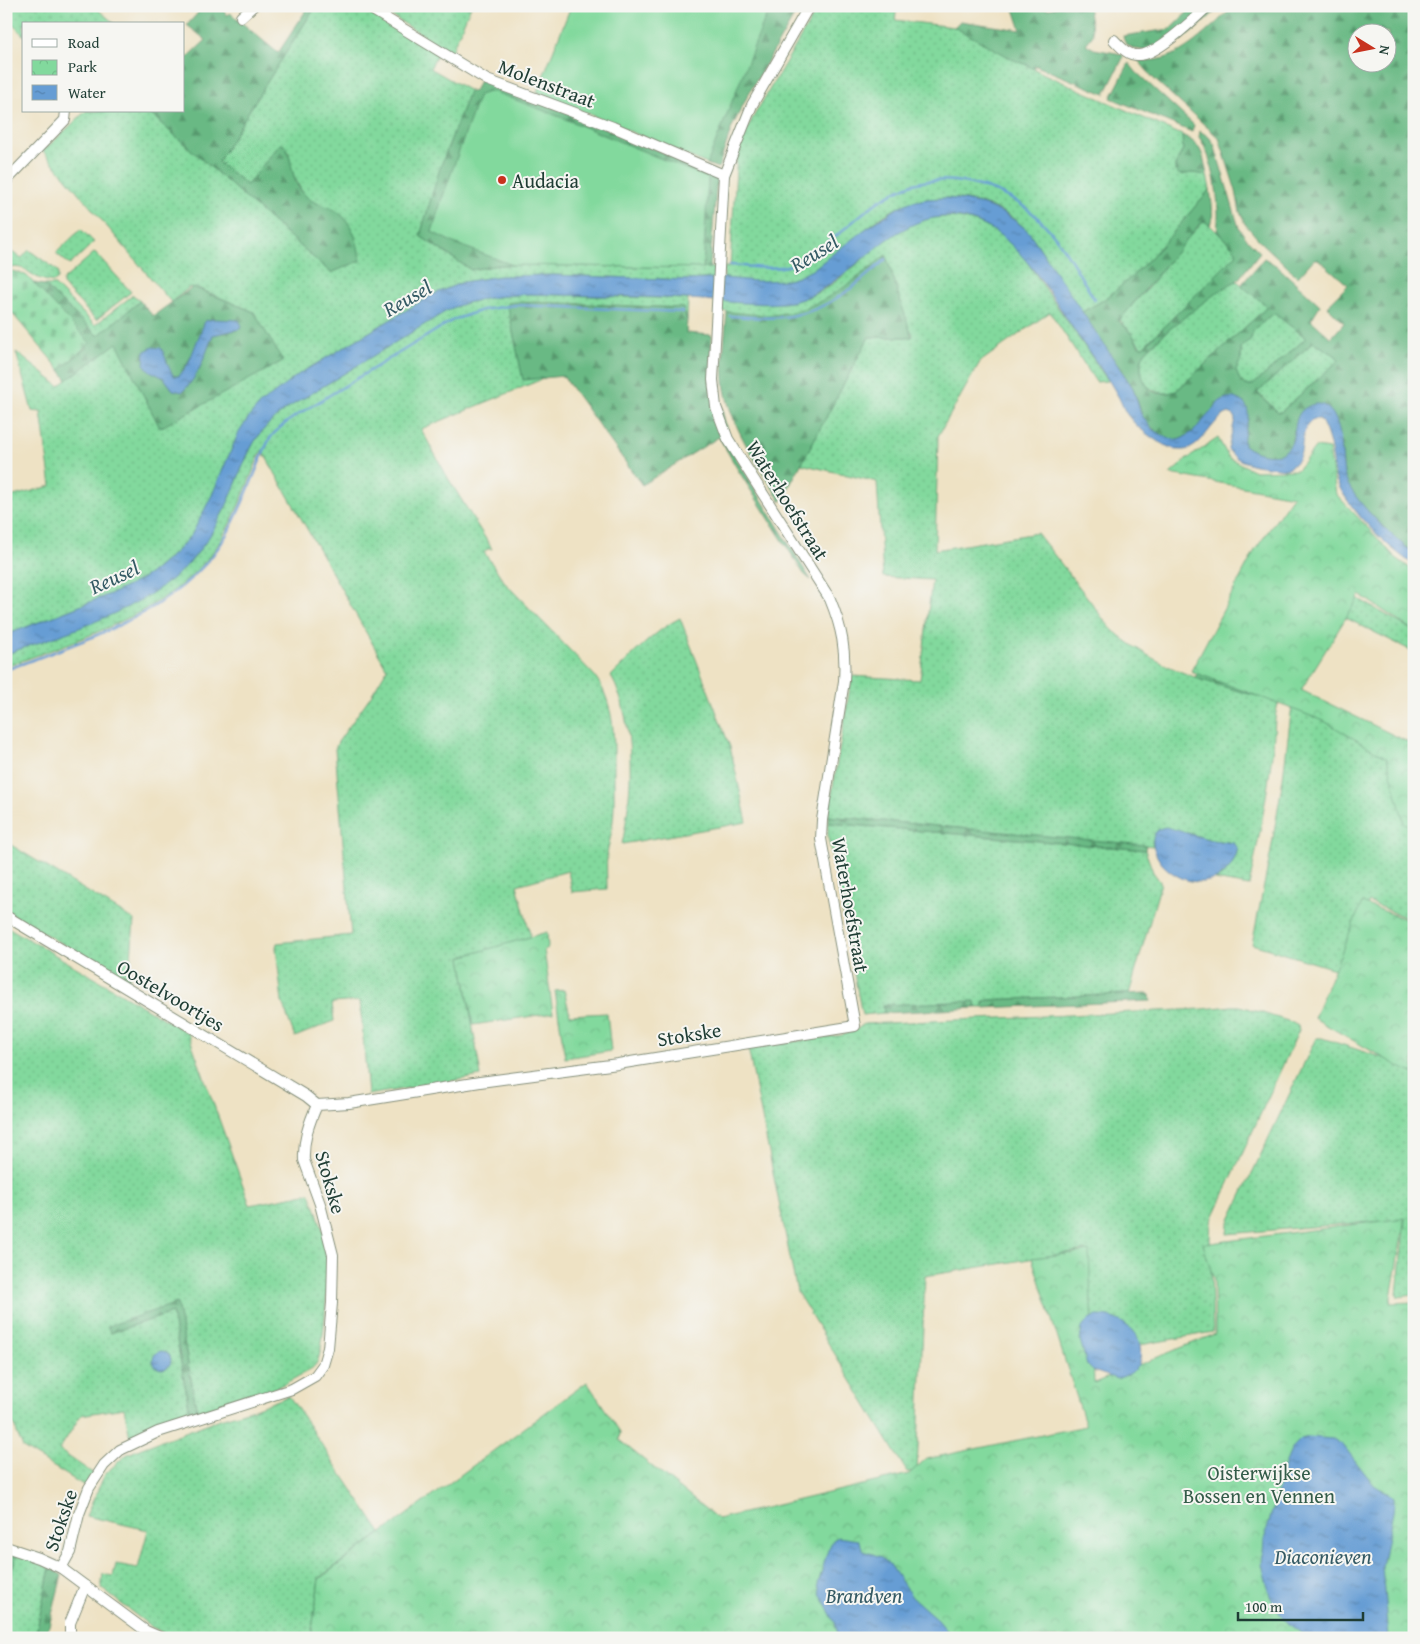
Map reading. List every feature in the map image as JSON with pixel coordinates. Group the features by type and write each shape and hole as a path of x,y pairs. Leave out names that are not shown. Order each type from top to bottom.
{"street":[{"path":"241,17 253,6"},
{"name":"Molenstraat","path":"366,6 487,80 613,127 724,175"},
{"name":"Waterhoefstraat","path":"809,6 752,105 724,175 714,394 721,423 728,439 830,599 838,618 843,638 844,681 822,820 821,839 855,1026"},
{"path":"1114,40 1122,49 1132,54 1139,56 1150,54 1208,6"},
{"path":"6,181 65,120 66,112"},
{"name":"Oostelvoortjes","path":"6,916 306,1096 317,1105"},
{"name":"Stokske","path":"61,1568 70,1552 80,1508 89,1488 99,1470 120,1450 158,1432 292,1388 315,1376 324,1365 328,1348 332,1303 333,1255 320,1204 304,1160 303,1146 317,1105 348,1103 480,1082 618,1064 855,1026"},
{"path":"6,1547 40,1558 61,1568 146,1631 162,1638"},
{"path":"70,1638 70,1623 85,1586"}],"green space":[{"path":"6,6 94,6 113,22 22,22 22,34 6,18"},
{"path":"200,6 221,6 227,16 230,13 278,53 309,6 316,6 218,162 247,185 280,144 284,145 299,188 308,198 338,212 348,222 357,241 360,261 331,273 148,112 185,112 185,60 206,40 187,25 197,14"},
{"path":"316,6 357,6 438,54 430,68 470,91 446,152 420,236 471,270 498,265 716,268 715,278 689,280 553,275 500,276 463,282 432,295 299,374 238,434 213,495 192,534 176,552 155,570 118,591 6,635 6,498 51,486 41,412 32,411 16,352 59,386 117,342 254,312 200,289 190,287 171,302 43,151 85,112 148,112 331,273 360,260 345,221 337,212 309,200 301,190 291,170 289,152 280,145 247,185 218,162"},
{"path":"395,6 471,6 451,52 390,15"},
{"path":"571,6 770,6 707,164 537,92"},
{"path":"770,6 800,6 748,95 732,127 718,168 707,164"},
{"path":"819,6 897,6 895,20 954,27 1042,73 1182,135 1183,149 1175,166 1180,175 1192,173 1207,175 1210,189 1137,272 1109,296 1082,312 1034,239 1018,222 990,206 957,199 925,200 898,208 864,230 819,266 799,277 772,282 724,278 724,267 730,267 737,153 752,119"},
{"path":"1013,6 1032,6 1048,9 1062,6 1088,6 1093,35 1086,44 1094,49 1122,54 1123,58 1105,94 1034,65 1034,68 1031,68 954,27 960,21 1021,30"},
{"path":"1191,6 1221,6 1183,39 1161,49 1149,51 1136,49 1127,45 1124,41 1123,36 1170,29 1192,8"},
{"path":"1235,6 1414,6 1414,553 1377,520 1351,491 1344,473 1340,441 1324,405 1296,427 1290,446 1281,454 1268,455 1244,445 1243,440 1248,419 1235,398 1224,398 1194,431 1183,438 1178,440 1167,438 1160,435 1144,420 1133,388 1082,312 1109,296 1137,272 1210,189 1212,212 1210,225 1204,221 1199,225 1119,321 1132,334 1139,346 1143,347 1236,255 1236,251 1217,231 1218,209 1215,182 1209,157 1199,137 1200,131 1209,137 1214,144 1239,228 1260,252 1237,281 1188,314 1144,354 1141,362 1141,371 1148,387 1158,393 1176,391 1265,309 1266,305 1243,287 1242,284 1264,258 1277,266 1320,305 1311,320 1331,338 1344,323 1328,305 1348,285 1318,259 1314,259 1298,277 1259,240 1245,224 1240,212 1236,191 1219,138 1154,79 1137,59 1161,59 1182,50","holes":["1275,314 1305,337 1305,339 1253,385 1245,385 1240,380 1236,371 1241,359 1241,348 1251,339 1253,331 1271,315","1313,342 1335,355 1339,360 1281,412 1278,412 1257,393"]},
{"path":"1129,63 1136,72 1194,125 1192,132 1111,98"},
{"path":"481,79 599,125 717,176 710,268 703,268 708,178 560,117 479,95 432,232 454,243 513,265 498,265 471,270 420,236 439,171 468,94 470,91 473,92"},
{"path":"492,91 708,178 703,268 513,265 454,243 432,232 479,95"},
{"path":"1182,135 1194,143 1201,151 1207,175 1192,173 1180,175 1175,171 1175,166 1183,149"},
{"path":"944,217 978,223 997,233 1023,256 1108,381 1096,382 1050,312 980,362 938,436 935,550 1037,533 1102,618 1115,632 1133,646 1152,658 1192,676 1235,690 1279,701 1265,804 1249,886 1215,880 1225,872 1237,854 1230,842 1211,840 1182,831 1152,840 1153,846 828,816 852,676 920,680 932,580 883,577 877,482 801,464 869,337 912,337 913,335 872,266 826,300 800,310 772,315 747,314 722,311 722,301 761,304 780,303 799,300 815,294 843,276 896,233 918,221"},
{"path":"1204,221 1236,251 1237,255 1141,347 1119,319"},
{"path":"81,229 94,242 70,265 56,253"},
{"path":"6,249 22,258 29,250 58,271 58,279 54,282 46,281 23,269 6,268"},
{"path":"95,252 131,292 96,320 63,285 63,280"},
{"path":"886,255 912,337 869,337 781,502 740,434 729,404 723,370 727,312 773,315 805,308 834,294"},
{"path":"12,271 27,276 90,343 60,370 6,306 6,272"},
{"path":"1237,281 1266,305 1265,309 1176,391 1167,393 1151,389 1142,377 1141,369 1145,352 1203,301 1227,285"},
{"path":"34,283 44,285 97,335 140,301 153,316 193,287 254,312 283,361 160,428 117,343 67,380 60,370 87,347","holes":["206,321 240,329 213,335 199,370 173,390 164,378 159,375 167,360 167,368 174,376 179,376 183,372"]},
{"path":"44,285 55,285 95,325 133,295 140,301 97,335"},
{"path":"529,294 688,299 687,320 682,308 539,302 508,303 523,379 545,378 421,429 448,478 492,549 484,552 506,584 594,675 606,698 612,723 614,795 613,822 607,855 607,889 572,892 568,871 517,885 531,937 461,957 481,1076 368,1095 360,1001 332,1003 334,1021 295,1037 282,1002 276,947 277,943 351,935 335,749 387,669 262,450 246,489 217,546 198,569 175,589 122,621 6,667 6,654 94,619 152,592 183,569 199,551 216,524 229,500 254,442 266,427 286,409 449,309 479,300"},
{"path":"507,303 683,308 687,320 686,333 712,335 711,365 732,451 811,580 804,574 719,437 642,485 563,376 523,380"},
{"path":"1275,314 1305,337 1305,339 1253,385 1245,385 1235,371 1241,359 1241,348 1251,339 1253,331 1271,315"},
{"path":"1313,342 1335,355 1339,360 1281,412 1278,412 1257,392"},
{"path":"1218,438 1229,458 1255,471 1297,470 1316,447 1329,449 1336,494 1395,557 1414,571 1414,631 1360,595 1301,690 1414,745 1414,827 1404,823 1387,758 1324,721 1191,671 1255,550 1293,496 1170,474 1187,459"},
{"path":"1350,594 1414,631 1414,652 1340,615"},
{"path":"680,618 730,747 747,822 622,844 628,803 630,758 625,714 611,676 652,637"},
{"path":"1202,662 1279,701 1195,678"},
{"path":"1292,705 1391,754 1414,826 1414,921 1369,902 1338,970 1252,944 1271,851"},
{"path":"828,816 1146,845 1145,850 828,823"},
{"path":"828,823 1145,850 1153,872 1161,883 1129,994 989,1000 984,1001 983,1008 976,1008 975,1002 883,1005 884,1013 862,1015 828,837"},
{"path":"6,842 134,920 129,983 6,911"},
{"path":"1362,903 1414,922 1414,1073 1403,1069 1314,1018"},
{"path":"6,926 188,1033 250,1205 310,1193 327,1247 326,1307 322,1343 316,1364 310,1370 273,1389 197,1412 177,1303 110,1333 172,1313 190,1413 130,1437 124,1408 81,1415 59,1450 94,1474 88,1488 23,1448 6,1405"},
{"path":"547,932 548,948 544,950 553,1013 473,1025 461,957"},
{"path":"564,990 570,1015 607,1013 611,1051 565,1058 555,991"},
{"path":"1147,993 1150,995 1151,1001 983,1008 984,1001 989,1000"},
{"path":"975,1001 976,1008 884,1013 883,1005"},
{"path":"1240,1006 1291,1022 1298,1026 1299,1030 1211,1222 1213,1332 1140,1345 1136,1335 1087,1321 1085,1250 925,1276 917,1471 907,1472 797,1292 748,1048 843,1035 856,1030 864,1024 1203,1009"},
{"path":"1316,1038 1322,1038 1414,1068 1414,1295 1398,1297 1397,1294 1405,1219 1227,1234 1228,1224"},
{"name":"Oisterwijkse Bossen en Vennen","path":"1405,1218 1390,1303 1414,1302 1414,1638 311,1638 319,1579 587,1382 620,1432 619,1440 718,1519 909,1474 926,1459 1086,1426 1032,1258 1089,1251 1094,1383 1215,1334 1214,1280 1203,1244"},
{"path":"177,1303 197,1412 190,1413 172,1313 110,1333 108,1326"},
{"path":"289,1396 381,1533 319,1578 311,1638 173,1638 150,1626 101,1588 103,1574 113,1576 116,1564 138,1568 148,1530 86,1516 105,1474 126,1455 142,1448"},
{"path":"6,1550 17,1553 6,1591"},
{"path":"17,1553 50,1568 35,1638 6,1638 6,1591"},
{"path":"50,1568 62,1575 46,1638 35,1638"}],"water":[{"path":"944,198 968,201 990,207 1010,217 1029,232 1133,388 1141,414 1152,429 1167,438 1178,440 1183,438 1194,431 1219,402 1226,398 1233,398 1245,404 1247,409 1244,445 1261,453 1270,455 1280,454 1292,442 1297,420 1302,411 1314,404 1321,404 1327,408 1333,414 1339,427 1344,474 1354,494 1373,517 1414,553 1414,565 1368,526 1340,489 1335,477 1329,441 1320,419 1313,419 1307,425 1300,455 1293,465 1286,469 1254,465 1233,455 1228,449 1235,419 1229,413 1217,421 1202,439 1191,448 1177,450 1162,444 1140,428 1128,416 1105,374 1049,291 1024,258 996,232 981,224 954,217 930,219 907,227 886,240 824,288 802,299 791,302 762,304 667,298 529,294 479,300 450,309 286,409 271,422 251,448 234,489 211,534 188,564 170,580 150,595 103,618 6,654 6,635 118,591 155,570 176,552 192,534 212,495 238,434 259,405 299,374 432,295 463,282 500,276 553,275 689,280 724,278 756,281 788,280 812,270 864,230 899,207 910,202"},
{"path":"213,319 239,320 242,326 240,329 213,335 197,373 182,392 173,390 164,378 150,371 144,364 145,351 153,347 161,348 172,373 174,376 179,376 188,364 205,321"},
{"path":"1166,827 1211,840 1234,843 1238,848 1234,861 1227,871 1209,881 1187,880 1176,875 1161,863 1153,844 1155,833 1159,829"},
{"path":"1097,1316 1116,1319 1132,1330 1137,1338 1141,1356 1138,1366 1131,1373 1117,1379 1093,1371 1087,1365 1080,1340 1082,1328 1087,1321"},
{"path":"162,1351 168,1354 171,1360 168,1366 162,1369 156,1366 153,1360 156,1354"},
{"name":"Diaconieven","path":"1309,1437 1333,1439 1343,1445 1374,1485 1394,1497 1394,1507 1382,1566 1388,1638 1308,1638 1290,1625 1277,1610 1270,1596 1262,1564 1264,1540 1286,1462 1292,1448 1301,1439"},
{"name":"Brandven","path":"838,1537 858,1540 864,1551 881,1557 891,1566 912,1597 938,1620 953,1638 839,1638 835,1623 820,1593 818,1584 828,1550 833,1540"}],"waterway":[{"name":"Reusel","path":"730,265 771,268 794,264 816,252 869,208 896,191 913,184 930,181 948,181 984,187 1001,194 1032,213 1059,242 1095,300"},
{"path":"730,316 763,318 808,312 844,293 886,259"},
{"path":"6,670 68,647 130,620 158,604 185,584 208,561 227,534 267,444 277,431 297,415 453,320 482,310 515,305 682,312"}],"place":[{"name":"Audacia","path":"502,180"}]}
